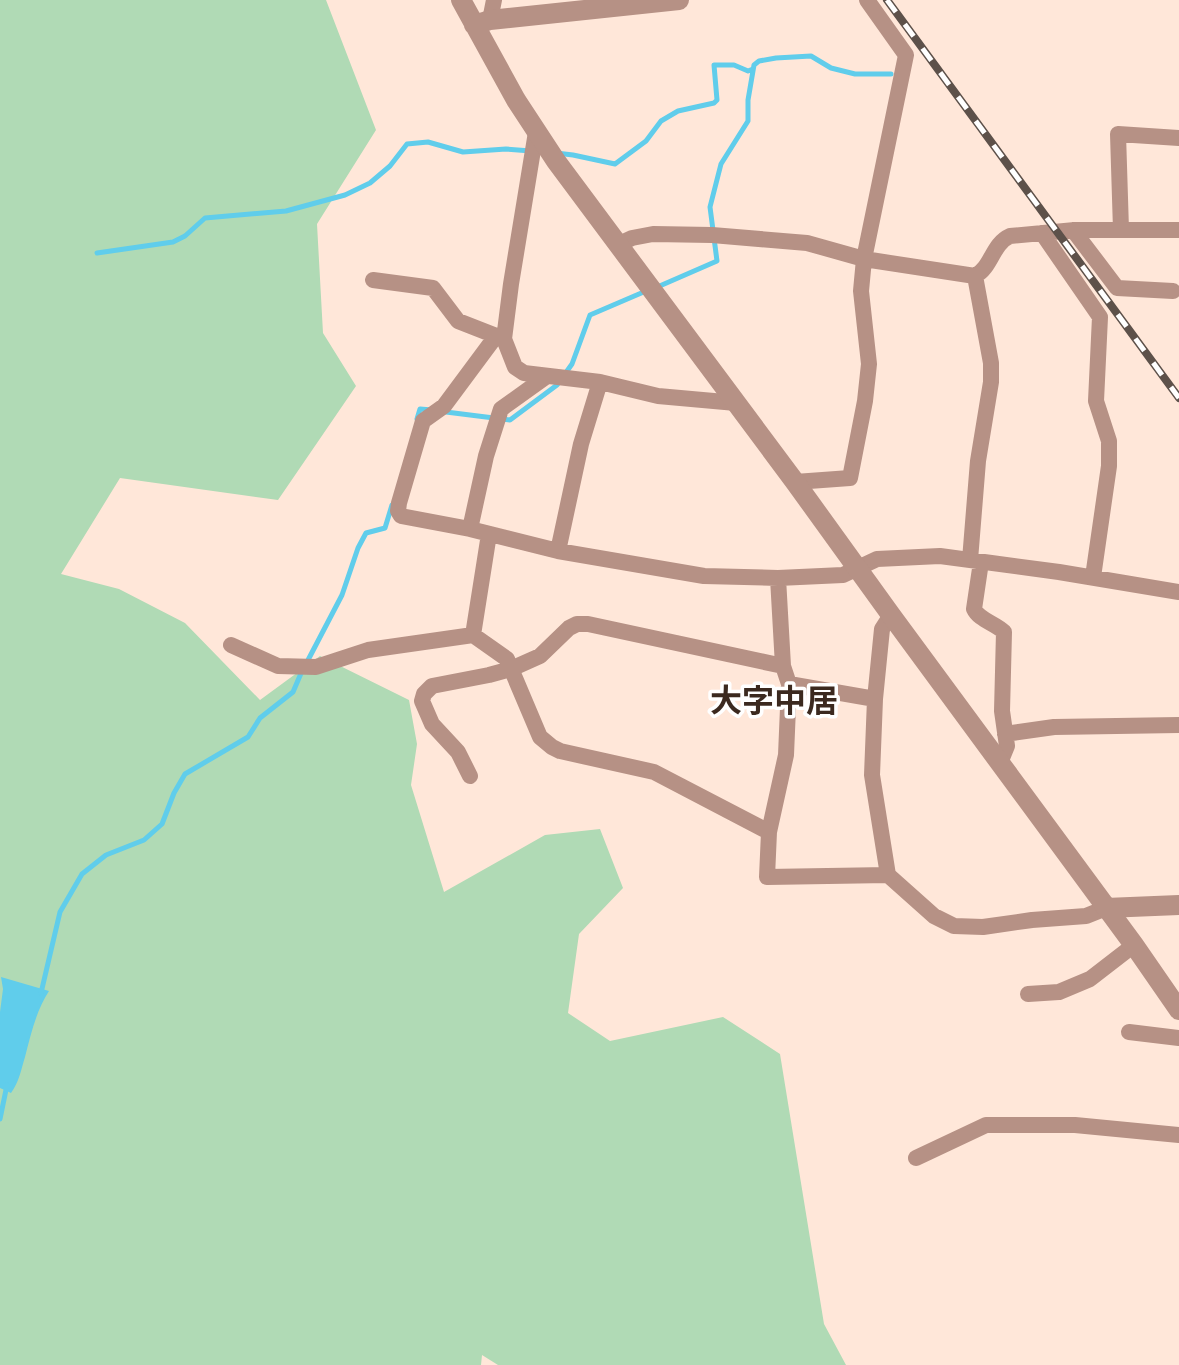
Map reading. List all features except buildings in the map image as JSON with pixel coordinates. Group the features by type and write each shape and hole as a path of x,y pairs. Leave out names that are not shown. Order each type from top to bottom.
{"street":[{"path":"461,0 486,15 679,0"},
{"path":"795,482 850,478 865,401 869,364 861,291 864,259 906,55 867,0"},
{"path":"486,15 536,132 1179,1010"},
{"path":"536,132 500,337 444,406 423,421 399,503 401,516 558,551 704,576 778,578 843,575 877,559 940,556 1179,592"},
{"path":"1121,230 1118,134 1179,138"},
{"path":"617,245 653,234 712,235 807,243 864,259 975,276 984,271 1001,240 1010,236 1073,230 1179,230"},
{"path":"1073,230 1117,288 1173,291"},
{"path":"1042,233 1100,317 1096,401 1109,441 1109,466 1093,577"},
{"path":"975,276 991,363 991,382 978,461 974,609 976,614 1004,632 1002,711 1007,746 1000,763"},
{"path":"373,280 433,288 458,321 500,337 515,367 524,373 600,382 658,396 736,403"},
{"path":"470,529 486,456 501,409 547,376"},
{"path":"558,551 581,444 600,382"},
{"path":"473,635 489,534"},
{"path":"778,578 783,666 789,684 786,755 769,832 767,877 888,875"},
{"path":"891,615 882,629 872,775 888,875 934,916 954,926 983,927 1086,916 1106,908 1179,905"},
{"path":"470,776 458,752 432,724 422,701 424,694 432,686 511,669 540,656 560,634 577,624 783,666"},
{"path":"231,645 278,666 316,667 368,650 473,635 507,659 540,737 552,747 654,772 769,832"},
{"path":"789,684 875,699"},
{"path":"1005,734 1054,727 1179,725"},
{"path":"1028,994 1059,992 1090,979 1134,945"},
{"path":"1129,1032 1179,1038"},
{"path":"916,1158 986,1125 1075,1125 1179,1135"}],"green space":[{"path":"0,0 326,0 376,130 317,224 323,333 356,386 278,500 120,478 61,574 119,589 185,623 260,700 320,656 409,700 417,744 411,785 444,892 545,835 600,829 623,888 579,934 568,1013 610,1041 723,1017 780,1054 824,1324 846,1365 498,1365 482,1355 481,1365 0,1365"}],"water":[{"path":"1,977 49,991 37,1015 20,1076 11,1093 0,1088"}],"waterway":[{"path":"655,288 717,261 710,207 721,164 748,121 754,65 776,58 811,56 831,68 855,74 891,74"},
{"path":"556,153 615,164 646,141 661,121 678,111 714,103 717,100 714,65 734,65 748,71 753,69"},
{"path":"97,253 173,242 205,218 286,211 345,195 370,183 390,166 407,144 428,142 463,152 531,151"},
{"path":"446,412 510,420 557,385 572,364 590,315 646,291"},
{"path":"417,419 420,409 432,410"},
{"path":"307,662 342,595 366,533 385,528 392,505"},
{"path":"41,993 60,912 82,874 106,855 144,840 162,824 185,774 248,737 260,718 293,692 302,671"},
{"path":"0,1119 7,1085"}],"railway":[{"path":"887,0 1179,398"}],"district":[{"name":"大字中居","path":"774,701"}]}
